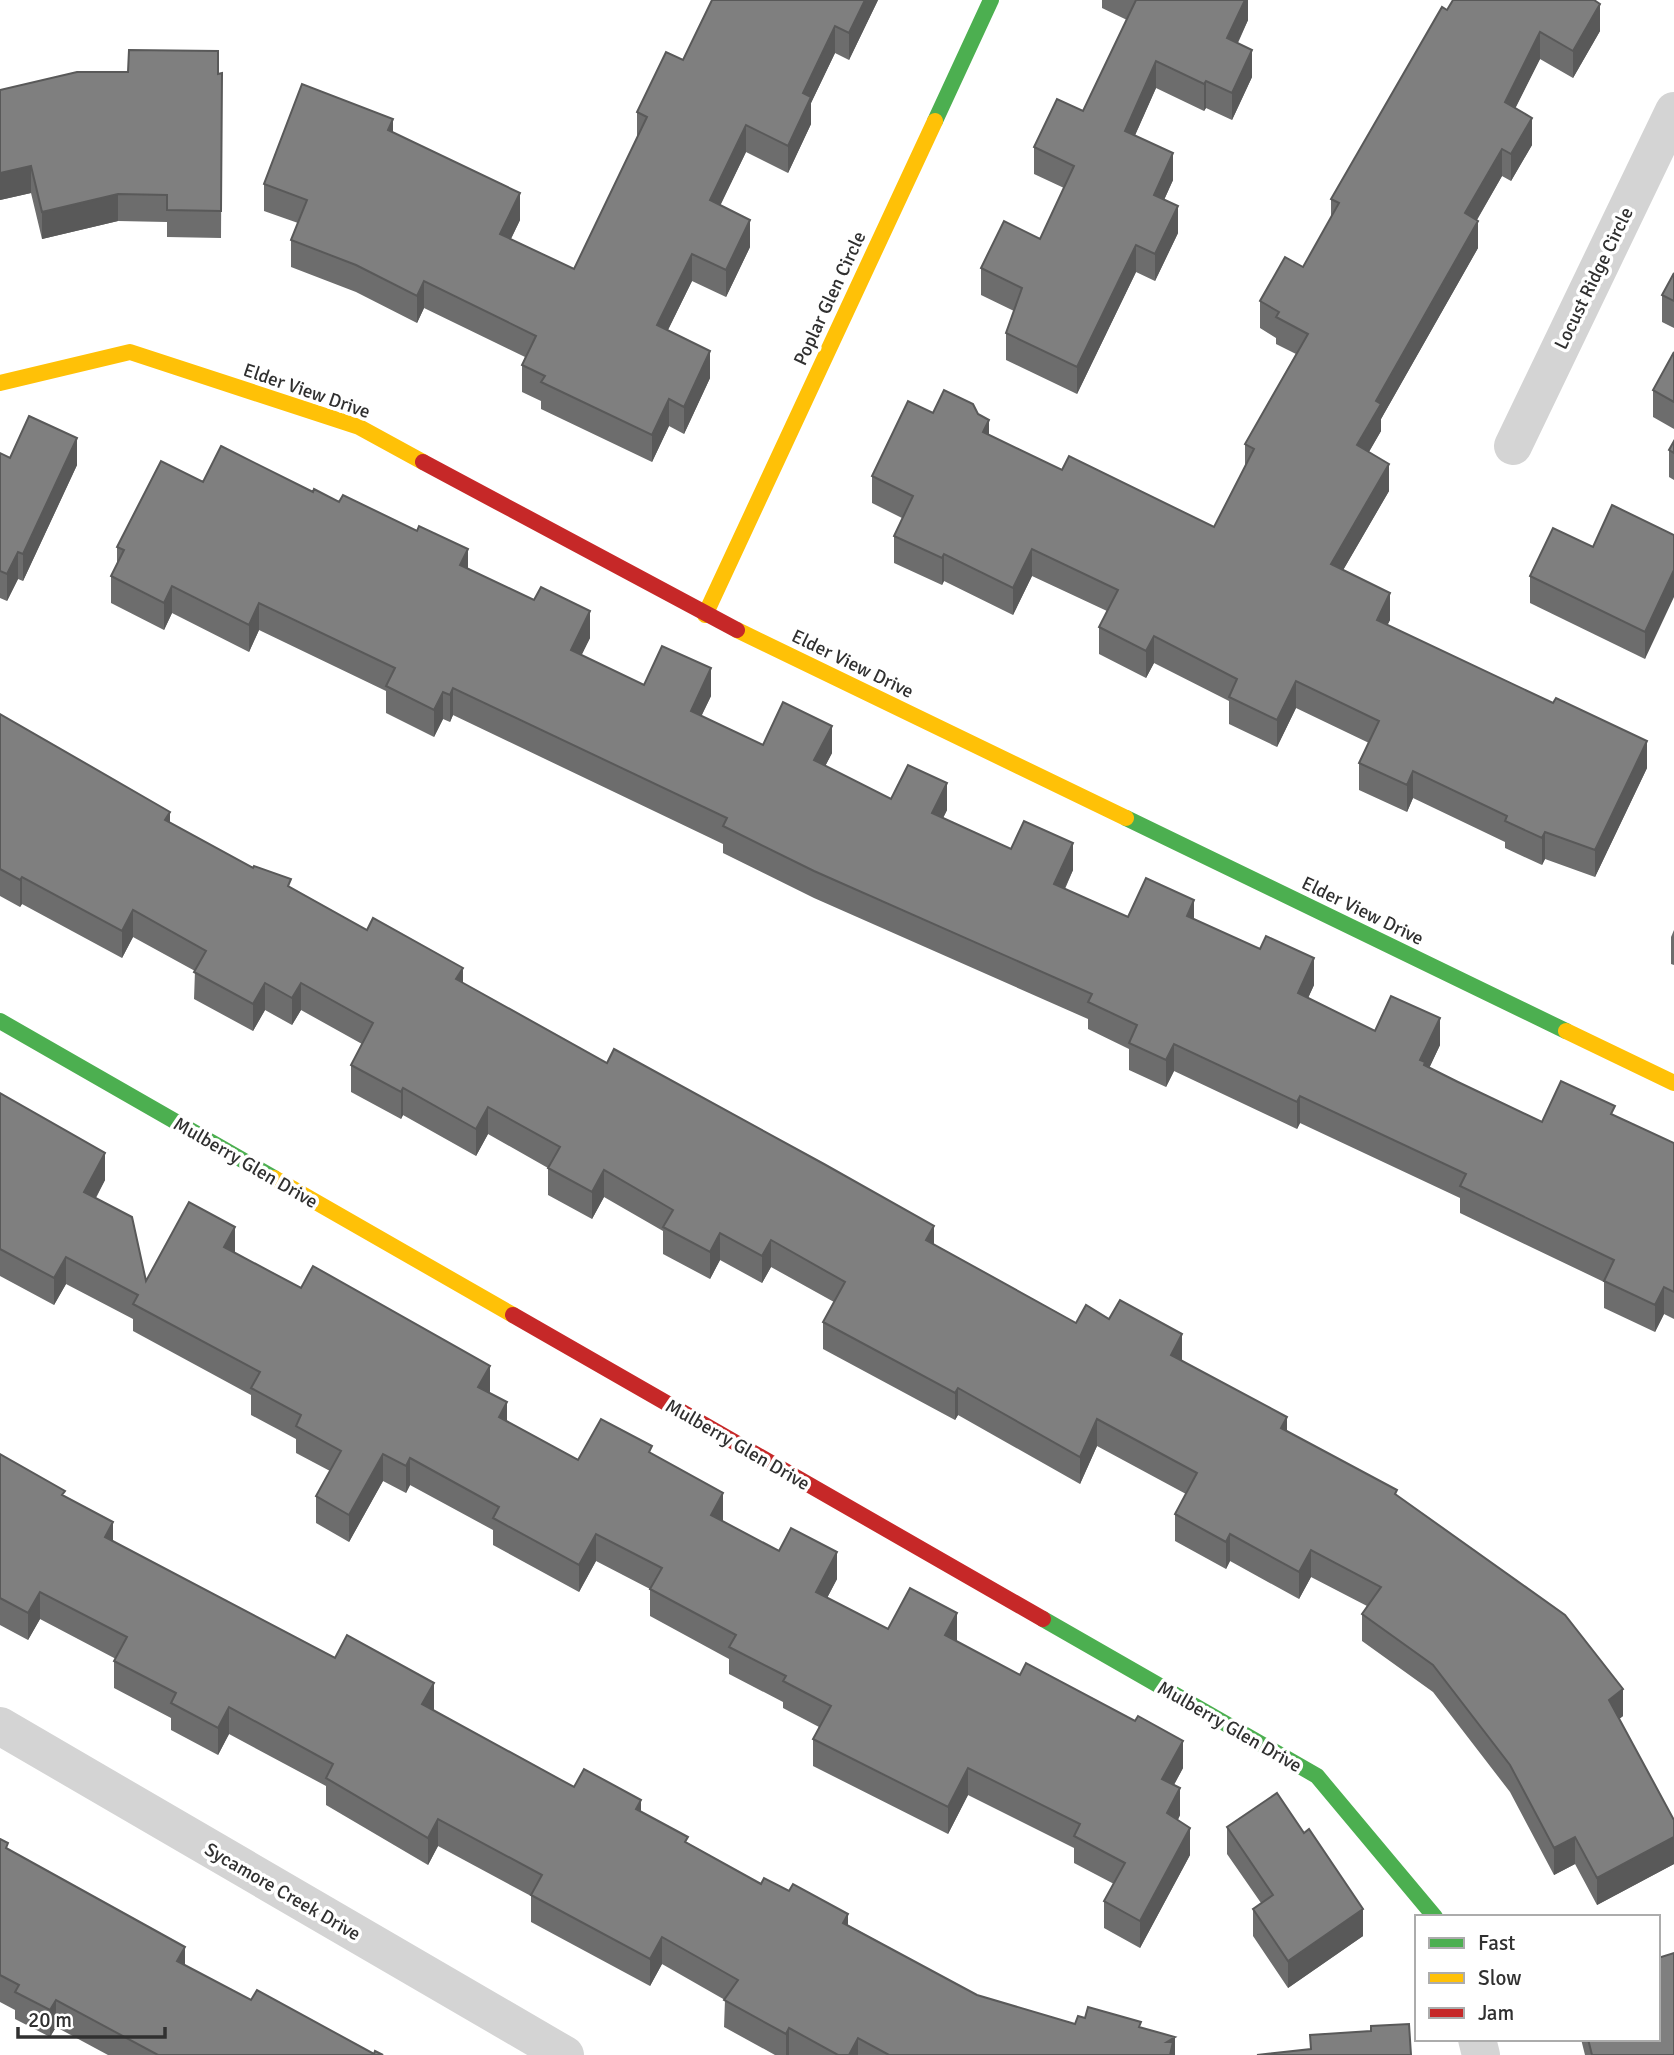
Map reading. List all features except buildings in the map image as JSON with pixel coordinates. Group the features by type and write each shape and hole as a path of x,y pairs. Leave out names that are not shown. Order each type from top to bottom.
{"street":[{"name":"Poplar Glen Circle","path":"705,615 991,0"},
{"name":"Locust Ridge Circle","path":"1513,446 1674,111"},
{"name":"Elder View Drive","path":"0,383 130,352 359,428 705,615 1674,1083"},
{"name":"Mulberry Glen Drive","path":"0,1021 1317,1776 1433,1915"},
{"name":"Sycamore Creek Drive","path":"0,1726 565,2055"}],"traffic: fast":[{"path":"935,121 991,0"},
{"path":"1126,818 1566,1031"},
{"path":"0,1021 274,1178"},
{"path":"1043,1619 1317,1776 1433,1915"}],"traffic: slow":[{"path":"705,615 935,121"},
{"path":"0,383 130,352 359,427 423,462"},
{"path":"737,630 1126,818"},
{"path":"1566,1031 1674,1083"},
{"path":"274,1178 513,1315"}],"traffic: jam":[{"path":"423,462 737,630"},
{"path":"513,1315 1043,1619"}]}
